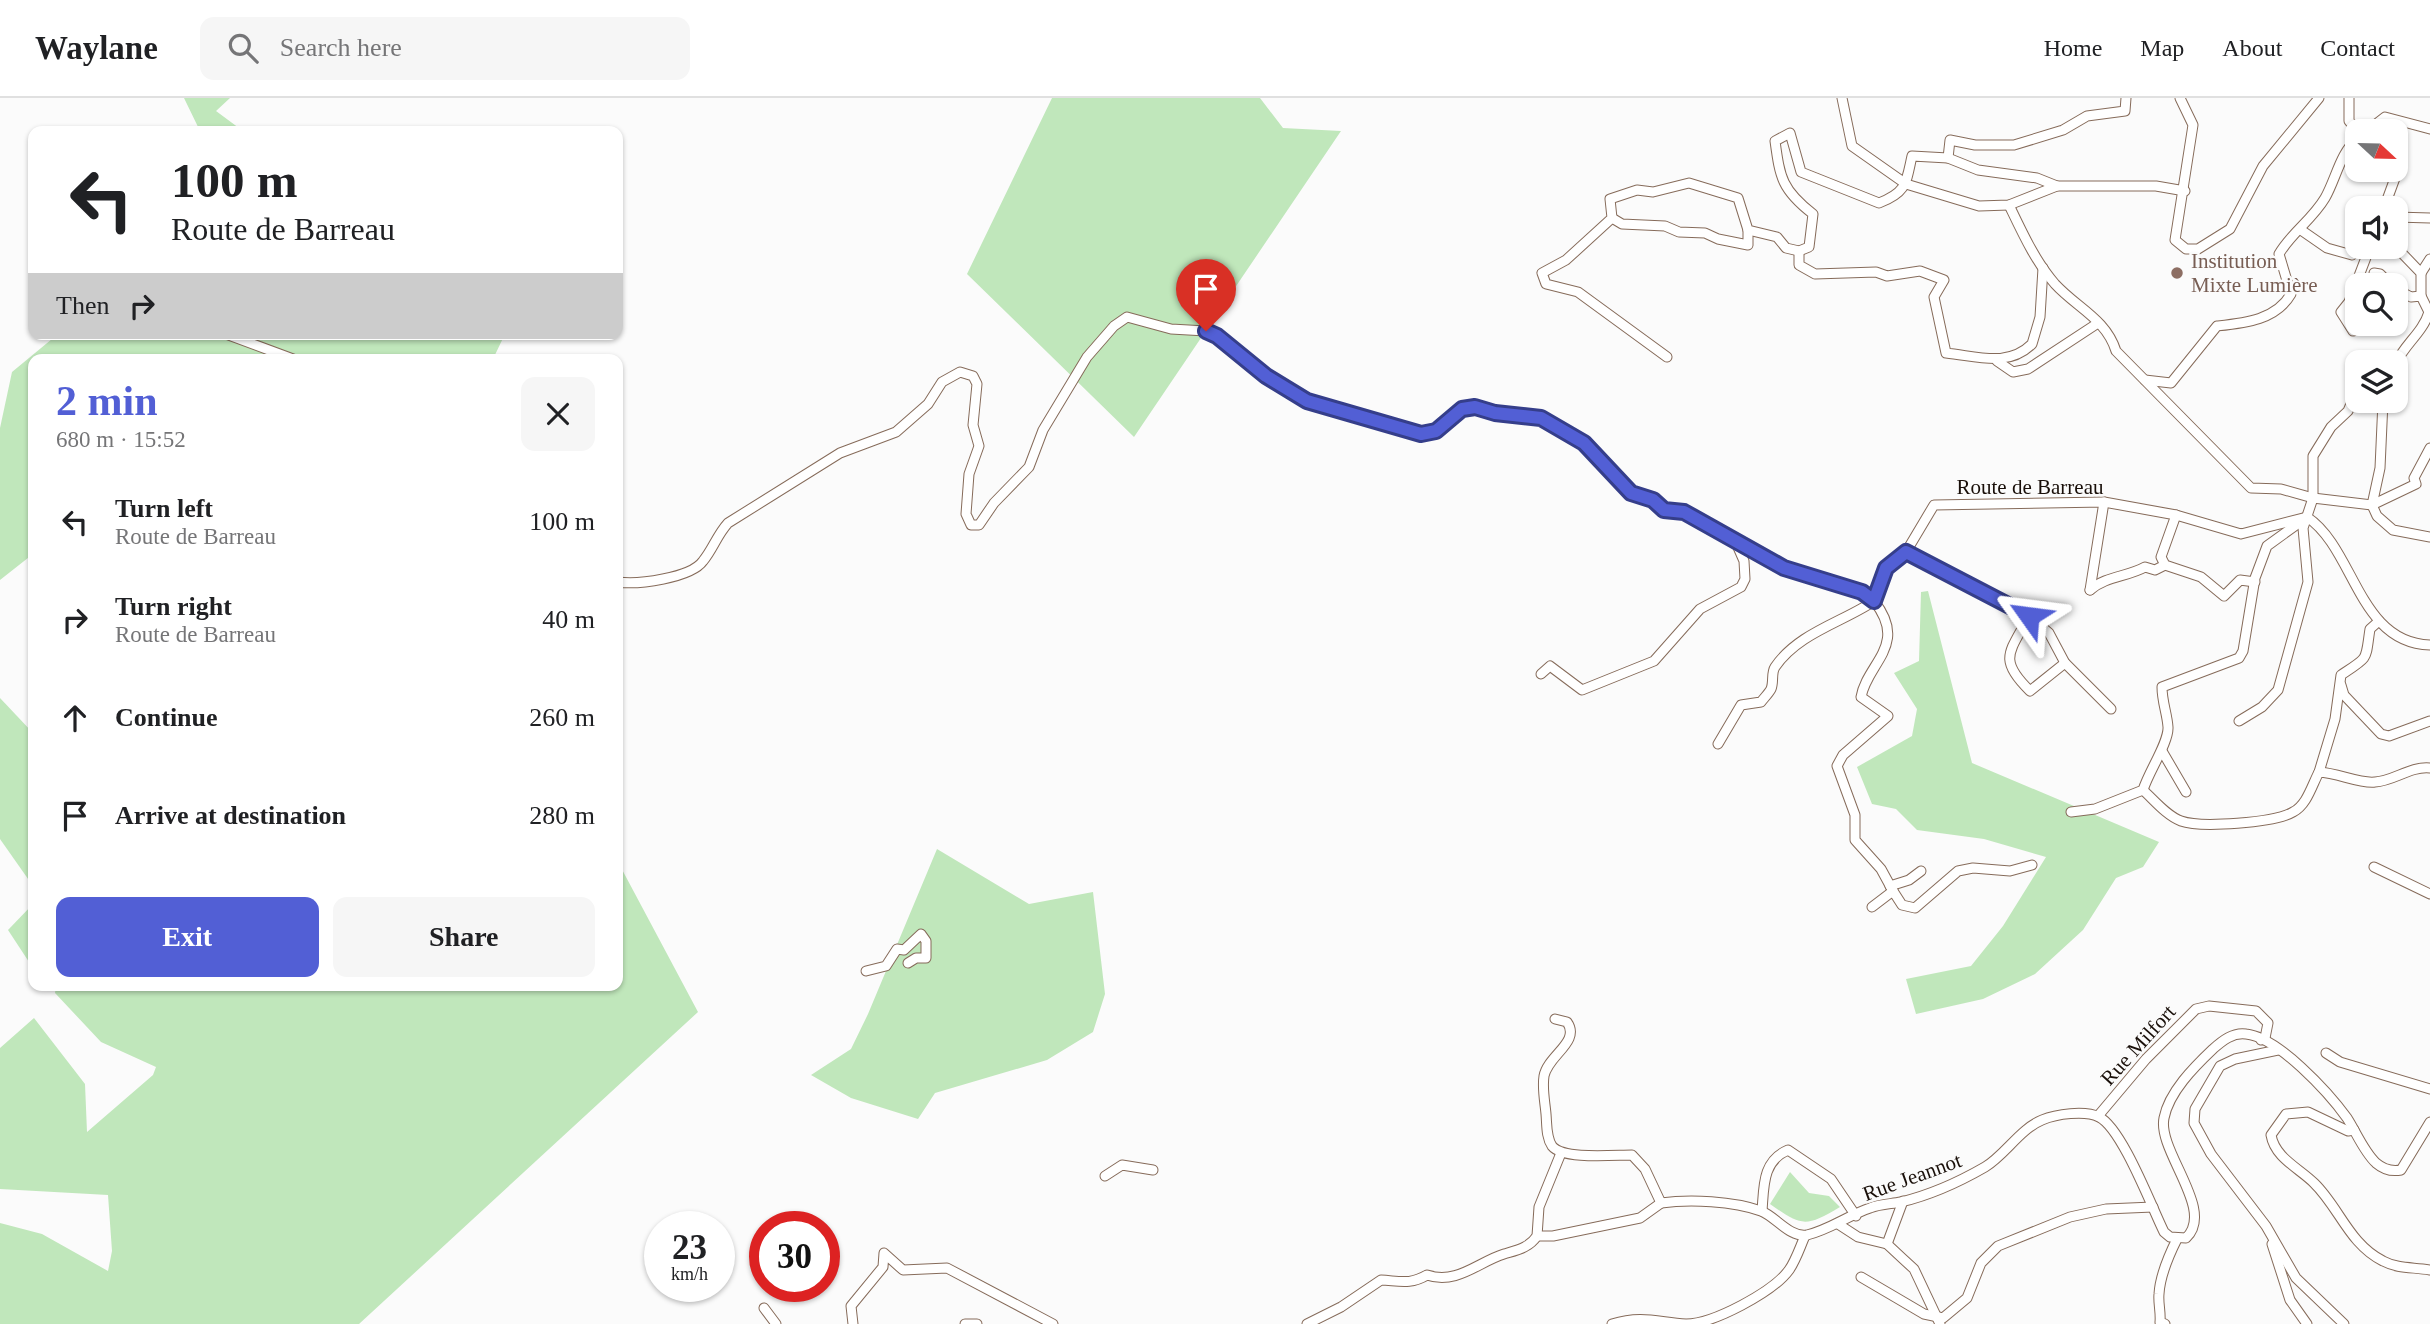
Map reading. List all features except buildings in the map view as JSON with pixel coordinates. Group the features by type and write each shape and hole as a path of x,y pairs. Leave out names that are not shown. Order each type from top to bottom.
{"street":[{"path":"1842,98 1852,146 1906,184 1979,206 2009,205 2057,186 2156,186 2185,191"},
{"path":"1948,158 1950,140 1975,145 2014,145 2063,130 2087,116 2125,111 2126,98"},
{"path":"2180,98 2193,125 2185,191 2175,240 2186,250 2198,249 2230,229 2263,166 2319,98"},
{"path":"2349,98 2349,119"},
{"path":"2408,123 2430,129"},
{"path":"1748,230 1777,237 1786,248 1799,251 1809,247 1813,214 1795,200 1780,179 1776,141 1790,134 1801,172 1879,203 1898,196 1906,184 1912,156 1948,158 1978,170 2037,178 2057,186"},
{"path":"2145,380 2171,383 2217,326 2249,323 2283,308 2291,294 2278,254 2288,239 2301,230 2324,199 2345,156"},
{"path":"1689,183 1738,198 1748,230 1748,245 1718,239 1705,233 1679,232 1664,226 1622,223 1612,218 1610,199 1637,190 1653,192 1689,183"},
{"path":"2009,205 2028,245 2055,284 2110,332 2116,351 2176,415 2251,488 2281,489 2313,498 2372,505 2416,484 2414,478 2430,448"},
{"path":"2408,217 2430,218"},
{"path":"1612,218 1566,260 1542,273 1546,284 1578,292 1667,357"},
{"path":"2301,230 2327,248 2345,253"},
{"path":"1799,251 1798,265 1815,274 1876,272 1887,276 1920,271 1944,280 1934,297 1946,354 1997,360 2011,358 2032,344 2040,317 2043,268"},
{"path":"2408,259 2421,273"},
{"path":"2402,350 2426,323 2430,312 2421,296 2421,273 2430,259"},
{"path":"2408,295 2421,296"},
{"path":"623,582 646,584 694,569 703,562 716,536 728,523 840,453 896,432 928,404 942,382 960,372 973,376 977,384 974,425 979,446 969,474 966,514 971,524 979,525 994,503 1029,467 1043,430 1087,357 1114,326 1127,317 1171,329 1206,331 1217,336 1266,376 1307,401 1421,434 1436,431 1462,409 1475,407 1495,413 1541,418 1584,443 1631,493 1653,500 1664,510 1684,512 1737,545 1784,568 1862,592 1881,609 1885,627 1884,656 1863,688 1861,697 1888,716 1843,755 1837,766 1855,815 1855,840 1881,869 1902,905 1915,908 1958,871 1973,868 2010,871 2032,865"},
{"path":"1997,360 2013,372 2028,369 2098,323"},
{"path":"242,340 280,354"},
{"path":"2239,721 2262,707 2278,690 2308,582 2303,528 2313,498 2314,456 2330,427 2346,413"},
{"path":"2382,413 2380,468 2372,505 2377,516 2393,530 2430,537"},
{"path":"2104,502 2090,590 2099,582 2131,575 2145,567 2155,570 2165,565"},
{"name":"Route de Barreau","path":"1874,601 1886,568 1906,552 1934,505 2104,502 2176,515 2241,534 2307,517"},
{"path":"2176,515 2161,557 2165,565 2201,577 2224,596 2239,580 2255,582"},
{"path":"2071,812 2109,805 2143,790 2156,757 2162,751 2168,727 2162,703 2162,687 2239,658 2244,651 2255,582 2267,546 2307,517"},
{"path":"2307,517 2321,526 2354,586 2379,621 2409,643 2430,645"},
{"path":"1541,674 1550,666 1582,690 1654,662 1700,609 1741,587 1745,579 1744,561 1737,545"},
{"path":"1906,552 2029,616 2049,633 2065,663 2111,709"},
{"path":"1718,744 1741,705 1761,702 1771,688 1773,669 1791,651 1829,623 1860,611 1874,601"},
{"path":"2029,616 2008,656 2012,674 2030,691 2065,663"},
{"path":"2143,790 2173,817 2191,824 2274,819 2294,812 2304,802 2319,772 2335,719 2341,675 2361,662 2371,644 2370,629 2379,621"},
{"path":"2341,675 2344,695 2381,734 2389,736 2430,721"},
{"path":"2162,751 2186,792"},
{"path":"2319,772 2337,773 2375,782 2416,769 2430,768"},
{"path":"2374,867 2430,894"},
{"path":"1871,907 1891,889 1921,871"},
{"path":"866,971 886,966 897,949 904,950 921,934 926,941 926,958 916,958 908,963"},
{"name":"Rue Milfort","path":"2098,1116 2146,1059 2196,1009 2209,1006 2256,1011 2268,1023 2265,1038 2261,1040"},
{"path":"1555,1019 1567,1022 1572,1028 1571,1037 1549,1063 1544,1076 1550,1143 1561,1153 1632,1155 1645,1169 1661,1203"},
{"path":"2098,1116 2133,1166 2164,1232 2177,1239 2186,1238 2192,1233 2194,1222 2191,1202 2166,1136 2163,1119 2182,1083 2231,1035 2246,1034 2261,1040 2305,1071 2354,1130 2374,1161 2394,1172 2408,1162 2430,1122"},
{"path":"2278,1050 2235,1059 2220,1066 2195,1109 2194,1123 2211,1154 2266,1226 2296,1278 2344,1324"},
{"path":"2326,1053 2340,1062 2430,1089"},
{"path":"2354,1130 2348,1131 2308,1112 2286,1114 2272,1130 2272,1142 2282,1156 2315,1184 2340,1221 2376,1256 2402,1268 2430,1270"},
{"name":"Rue Jeannot","path":"1805,1236 1838,1224 1869,1208 1903,1201 1959,1182 1999,1158 2038,1122 2056,1115 2098,1116"},
{"path":"1762,1211 1765,1173 1782,1153 1788,1150 1830,1180 1856,1216"},
{"path":"1307,1324 1322,1322 1381,1280 1404,1283 1415,1282 1427,1275 1436,1278 1466,1273 1523,1248 1536,1236 1539,1208 1561,1153"},
{"path":"1105,1176 1122,1165 1153,1170"},
{"path":"1536,1236 1553,1236 1640,1217 1661,1203 1688,1199 1762,1211 1795,1233 1805,1236 1789,1270 1774,1284 1717,1318 1686,1324 1639,1317 1612,1324"},
{"path":"1887,1244 1903,1201"},
{"path":"1937,1322 1966,1298 1981,1263 1998,1245 2070,1217 2106,1209 2153,1207"},
{"path":"1838,1224 1858,1237 1887,1244 1914,1269 1937,1322"},
{"path":"2266,1226 2290,1300 2307,1324"},
{"path":"2165,1324 2160,1322 2162,1306 2158,1298 2169,1255 2177,1239"},
{"path":"853,1324 851,1306 883,1267 884,1253 903,1270 947,1268 1054,1324"},
{"path":"1861,1277 1937,1322"},
{"path":"764,1307 776,1324"},
{"path":"965,1324 977,1324"}],"green space":[{"path":"184,98 230,98 216,111 236,126 198,126"},
{"path":"1052,98 1260,98 1283,128 1341,131 1134,437 967,274"},
{"path":"51,340 502,340 495,354 34,354"},
{"path":"28,359 28,558 0,580 0,428 12,372"},
{"path":"1928,591 1972,763 2159,842 2143,867 2116,878 2083,930 2035,974 1983,999 1916,1014 1906,979 1971,966 2003,926 2046,857 1984,839 1917,830 1896,809 1872,804 1857,767 1912,736 1917,709 1894,673 1919,661 1921,592"},
{"path":"0,698 28,728 28,879 0,839"},
{"path":"937,849 1029,904 1093,892 1105,994 1093,1032 1047,1060 935,1093 918,1119 851,1098 811,1075 851,1049"},
{"path":"623,871 698,1012 359,1324 0,1324 0,1223 42,1234 108,1271 112,1251 108,1195 0,1189 0,1048 34,1018 85,1084 87,1132 153,1075 156,1067 101,1042 55,993 623,991"},
{"path":"28,909 28,960 8,930"},
{"path":"1790,1172 1809,1193 1829,1196 1840,1207 1819,1218 1803,1222 1789,1217 1770,1204"}],"place":[{"name":"Institution Mixte Lumière","path":"2177,273"}],"route":[{"path":"1206,331 1241,354 1266,376 1307,401 1421,434 1436,431 1462,409 1475,407 1495,413 1541,418 1584,443 1631,493 1653,500 1664,510 1684,512 1702,525 1724,534 1737,545 1784,568 1833,586 1862,592 1874,601 1886,568 1906,552 1932,568 1995,596 2029,616"}]}
